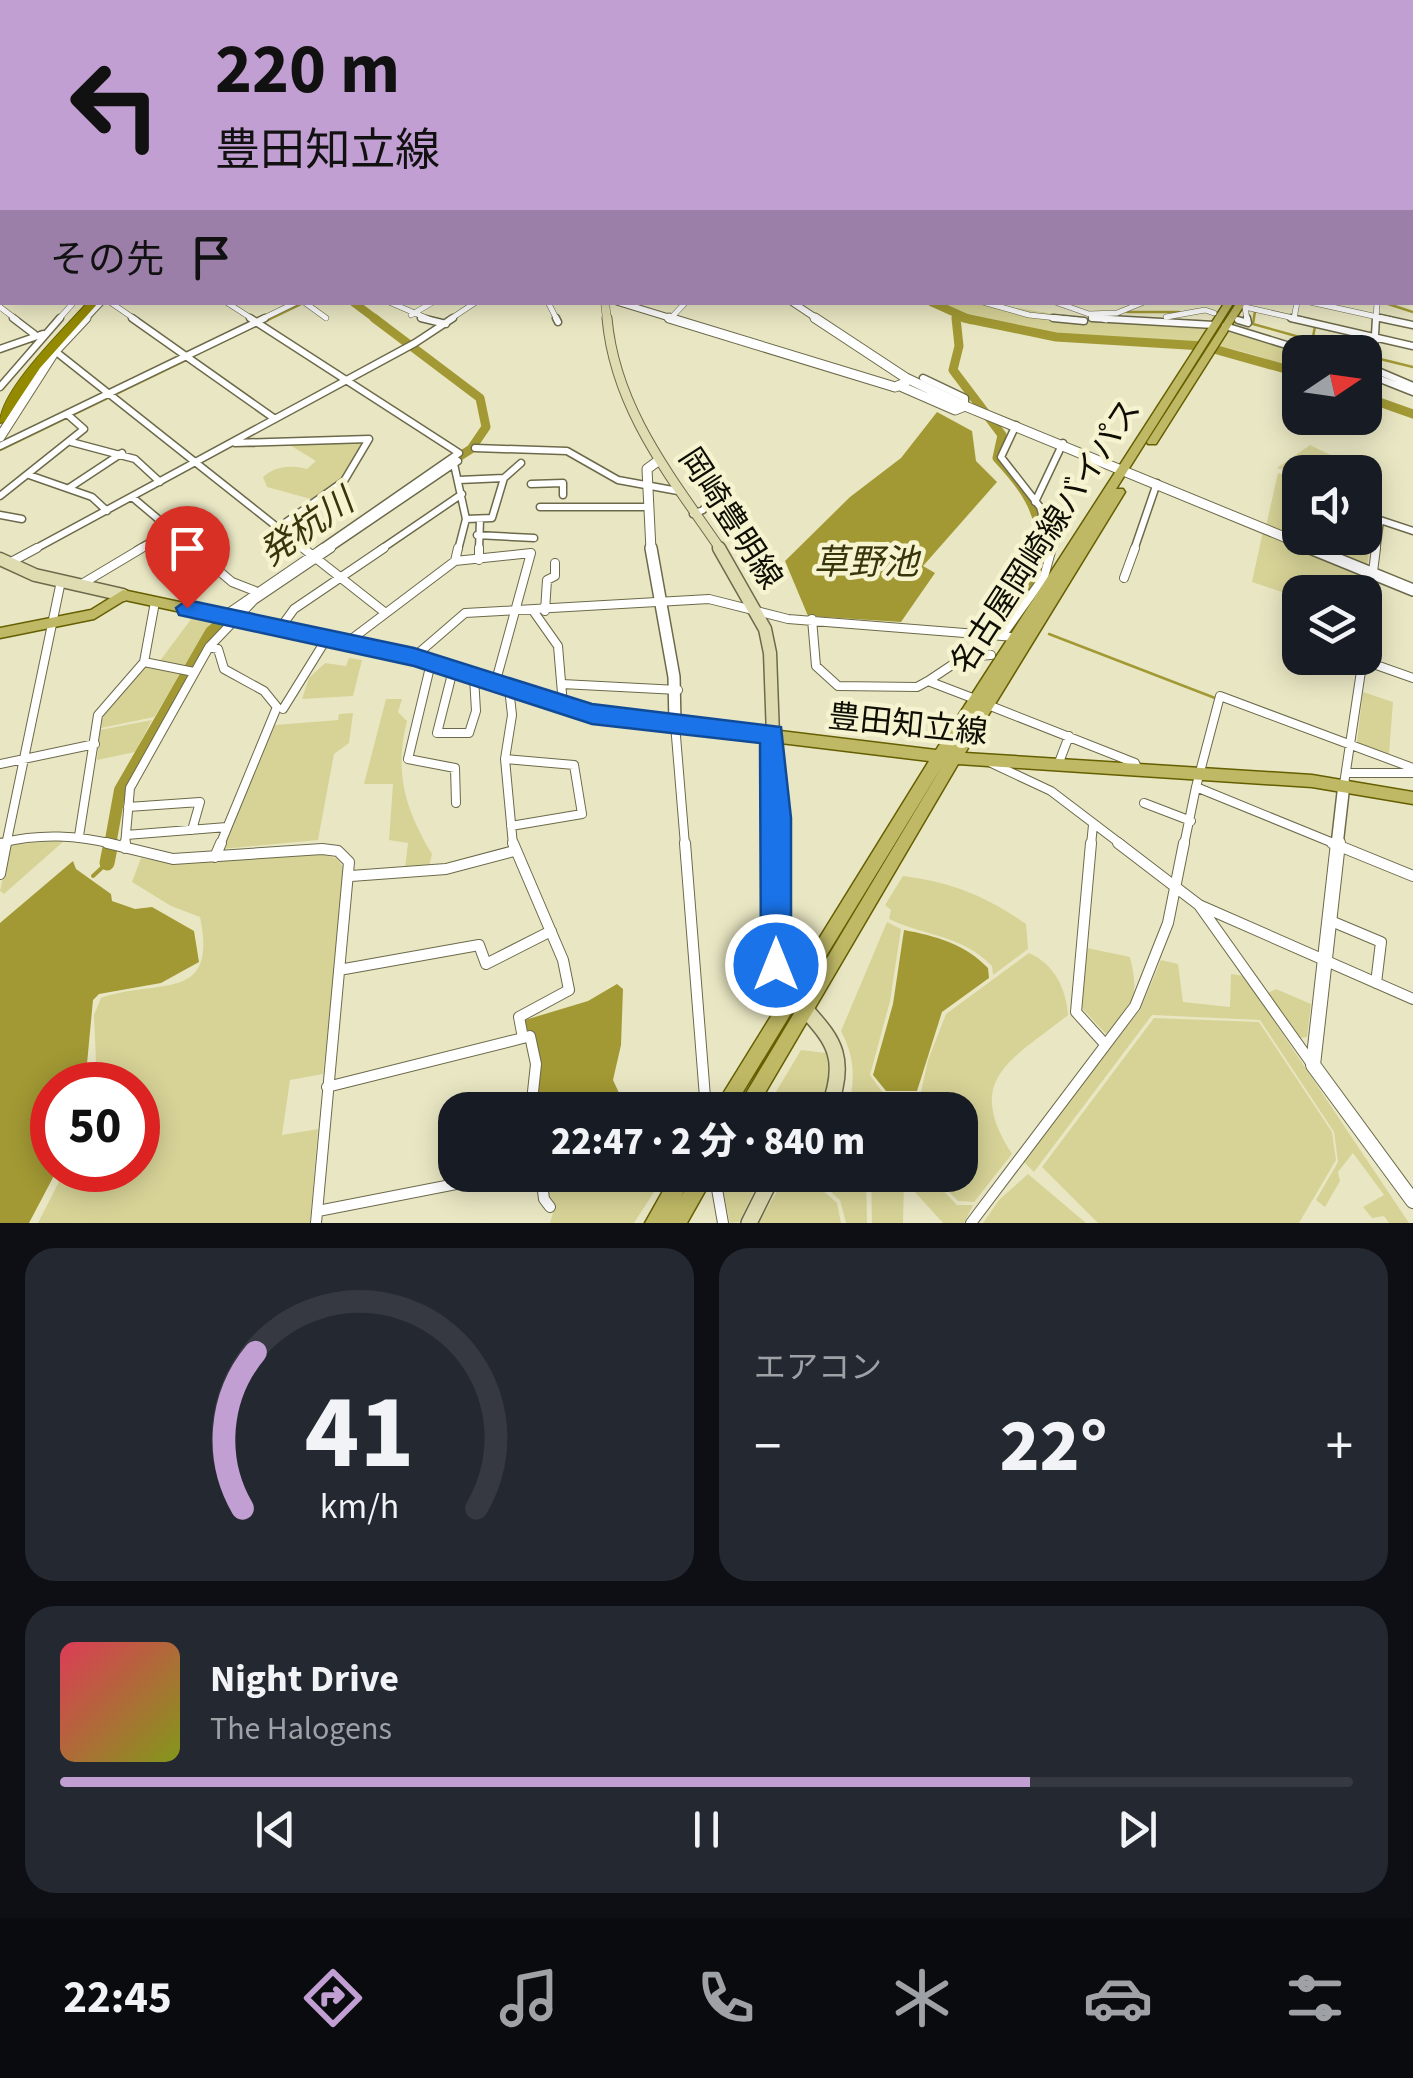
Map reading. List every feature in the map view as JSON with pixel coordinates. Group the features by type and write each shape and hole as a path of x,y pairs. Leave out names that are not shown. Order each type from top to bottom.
{"highway":[{"path":"0,400 42,345 81,305"},
{"path":"4,420 36,366 94,305"}],"main road":[{"name":"岡崎豊明線","path":"605,305 606,333 617,380 634,421 757,610 770,653 778,895 773,945 776,965 793,994 838,1052 842,1077 836,1092"},
{"name":"名古屋岡崎線バイパス","path":"756,1092 980,702 1192,372 1229,305"},
{"name":"名古屋岡崎線バイパス","path":"1218,327 1239,305"},
{"name":"名古屋岡崎線バイパス","path":"980,702 1009,632 1128,471"},
{"path":"3,562 123,595"},
{"path":"0,633 94,614 123,595"},
{"name":"豊田知立線","path":"123,595 414,657 563,707 990,762 1138,770 1198,780 1345,778 1413,798"},
{"name":"名古屋岡崎線バイパス","path":"733,1092 948,758"},
{"path":"655,1223 672,1192"},
{"path":"676,1223 694,1192"},
{"path":"748,1222 764,1192"}],"street":[{"path":"0,387 39,334 71,305"},
{"path":"0,437 4,420 94,305"},
{"path":"114,305 275,419"},
{"path":"126,841 128,807 140,765 223,616 455,461 459,453 230,305"},
{"path":"0,446 298,305"},
{"path":"305,305 322,318"},
{"path":"394,305 408,314 446,324"},
{"path":"408,314 416,305"},
{"path":"408,314 427,305"},
{"path":"3,562 106,512 348,380 472,305"},
{"path":"550,305 558,322"},
{"path":"627,305 911,381 965,398 965,406"},
{"path":"670,319 684,305"},
{"path":"687,305 694,308"},
{"path":"796,305 906,378 965,406 1063,443 1413,590"},
{"path":"995,305 1045,318 1218,327 1282,344"},
{"path":"1059,305 1074,314 1108,322"},
{"path":"1074,314 1117,313 1137,305"},
{"path":"1205,310 1210,305"},
{"path":"1294,319 1296,305"},
{"path":"1323,305 1413,325"},
{"path":"1375,335 1377,305"},
{"path":"0,307 39,334"},
{"path":"1238,320 1248,323 1246,308 1366,335"},
{"path":"1126,322 1205,310 1214,313"},
{"path":"0,349 39,334"},
{"path":"1382,339 1413,346"},
{"path":"55,351 382,611"},
{"path":"1382,374 1413,389"},
{"path":"1382,379 1413,389"},
{"path":"911,381 955,410 965,406"},
{"path":"0,496 84,429 69,415"},
{"path":"4,420 26,434"},
{"path":"1009,632 1050,561 1048,528 1036,502 1022,478 1001,457 1016,425"},
{"path":"231,443 314,437 369,439 363,456 344,482 278,528"},
{"path":"71,442 122,453 160,482"},
{"path":"1036,502 1063,443"},
{"path":"476,448 568,451 584,464 646,487 678,491"},
{"path":"69,488 122,453"},
{"path":"658,460 646,469 646,487 659,602 678,690 674,724 705,1092"},
{"path":"455,461 466,519 455,562"},
{"path":"466,519 492,518 504,478 521,463"},
{"path":"28,474 92,497 106,512"},
{"path":"459,480 504,478"},
{"path":"531,484 562,482 563,495"},
{"path":"1124,578 1157,483"},
{"path":"694,514 704,510 719,490"},
{"path":"280,628 294,609 462,494"},
{"path":"132,498 232,582 256,591"},
{"path":"540,507 648,507"},
{"path":"0,515 22,519"},
{"path":"479,560 480,519"},
{"path":"1372,573 1380,520 1413,531"},
{"path":"80,585 169,530"},
{"path":"477,534 534,538"},
{"path":"223,616 312,554"},
{"path":"349,641 382,611 455,562 531,554 513,613 502,686 512,715 504,759 514,851 551,931 569,990 520,1018 523,1038"},
{"path":"1009,632 1000,619 1000,611 1036,554"},
{"path":"546,610 546,580 555,576 555,563"},
{"path":"0,874 3,842 61,580"},
{"path":"414,657 465,614 709,599 788,619 1009,632"},
{"path":"79,836 102,706 144,662 155,602"},
{"path":"534,612 558,646 563,707"},
{"path":"812,618 816,666 838,686 917,687 964,657 991,655"},
{"path":"283,708 327,638"},
{"path":"209,647 218,649 224,669 264,691 277,706 215,856"},
{"path":"144,662 194,672"},
{"path":"432,663 408,758 455,768 456,803"},
{"path":"1382,666 1413,678"},
{"path":"453,670 438,733 469,733 476,711 474,677"},
{"path":"1313,1065 1360,675"},
{"path":"928,681 1069,736 1135,764 1138,770"},
{"path":"562,684 678,690"},
{"path":"971,1223 1142,992 1168,923 1220,696 1413,770"},
{"path":"1057,766 1069,736"},
{"path":"0,764 95,744"},
{"path":"504,759 574,764 582,814 511,826"},
{"path":"990,762 1007,774 1051,790 1199,905 1413,1000"},
{"path":"1345,778 1413,770"},
{"path":"1198,780 1413,876"},
{"path":"128,807 200,802 192,830"},
{"path":"1144,802 1191,821"},
{"path":"1093,825 1076,1012 1104,1043"},
{"path":"3,842 79,836 126,841 228,828"},
{"path":"126,841 173,859 338,851 349,862 351,876 317,1217 438,1190"},
{"path":"351,876 446,868 514,851"},
{"path":"1199,905 1411,1198"},
{"path":"1331,921 1382,942 1376,983"},
{"path":"339,970 479,946 486,964 551,931"},
{"path":"328,1088 530,1036 536,1064 533,1092"},
{"path":"543,1192 550,1208"},
{"path":"718,1192 723,1223"}],"shaded area":[{"path":"946,305 986,305 1017,314 992,305 998,305 1103,322 1212,328 1282,346 1282,365 1210,345 1066,335 1002,325"},
{"path":"365,441 342,481 318,501 267,487 263,477 273,471 307,469 316,461 288,444"},
{"path":"1310,445 1331,455 1296,455"},
{"path":"1278,473 1282,474 1282,532 1266,526"},
{"path":"1263,531 1282,539 1282,555 1321,555 1367,574 1282,575 1282,592 1252,582"},
{"path":"1339,555 1369,555 1367,566"},
{"path":"192,618 214,621 185,668 159,662"},
{"path":"349,658 362,660 353,696 302,699 309,678 325,663 346,666"},
{"path":"144,665 182,673 154,717 101,728 103,708"},
{"path":"1363,692 1393,702 1389,754 1357,742"},
{"path":"386,699 402,699 398,712 407,721 402,757 404,790 432,854 429,867 405,869 408,843 389,840 393,784 364,784"},
{"path":"353,713 349,743 334,754 318,840 222,849 275,725 338,720 339,714"},
{"path":"152,720 135,752 97,760 100,730"},
{"path":"65,840 4,894 0,891 10,845"},
{"path":"320,854 336,858 346,870 323,1074 290,1080 282,1135 318,1129 310,1223 38,1223 54,1192 160,1192 160,1062 96,1062 94,1015 101,998 179,983 192,976 200,964 200,917 171,906 132,882 141,858 170,863"},
{"path":"903,876 952,886 997,906 1026,924 1028,949 993,975 992,966 968,948 889,919 891,910 885,905"},
{"path":"887,922 901,929 890,1001 870,1075 882,1092 851,1092 853,1070 841,1031"},
{"path":"1087,948 1130,957 1132,999 1106,1034 1081,1007"},
{"path":"1029,953 1057,978 1068,1015 1013,1059 993,1088 992,1107 998,1128 1012,1154 974,1202 958,1201 949,1192 978,1192 978,1092 921,1092 928,1060 946,1014"},
{"path":"1161,960 1178,964 1183,1002 1230,1007 1231,974 1244,976 1409,1223 1389,1223 1384,1216 1372,1218 1363,1207 1384,1195 1353,1153 1338,1172 1340,1181 1325,1207 1316,1200 1338,1162 1334,1132 1260,1020 1152,1015 1034,1172 1022,1160 1140,1010"},
{"path":"1276,989 1311,1004 1307,1037 1299,1038 1268,993"},
{"path":"1154,1018 1259,1022 1332,1132 1336,1160 1299,1223 1098,1223 1042,1167"},
{"path":"801,1050 826,1053 825,1092 776,1092"},
{"path":"1028,1174 1086,1223 983,1223 999,1200"},
{"path":"548,1192 654,1192 634,1223 550,1223 555,1206"},
{"path":"723,1192 754,1192 739,1222 730,1223"},
{"path":"777,1192 824,1192 837,1203 841,1223 758,1223"},
{"path":"831,1192 866,1192 867,1223 846,1223 840,1200"},
{"path":"871,1192 904,1192 903,1223 872,1223"},
{"path":"915,1192 944,1192 957,1205 973,1205 964,1223 943,1223"}],"water":[{"name":"草野池","path":"937,412 972,431 976,461 997,482 923,566 935,573 901,622 808,616 785,561 850,497 901,458"},
{"path":"73,861 76,869 111,894 112,901 135,909 152,907 194,931 199,962 161,983 99,994 93,1000 87,1062 30,1062 30,1192 45,1192 29,1223 0,1223 0,923"},
{"path":"904,930 960,947 988,968 989,978 942,1012 917,1091 886,1091 873,1075 893,1004"},
{"path":"617,984 623,989 621,1045 613,1080 619,1092 537,1092 540,1067 533,1032 525,1029 525,1020 588,1001"}],"waterway":[{"path":"193,356 299,305"},
{"name":"発杭川","path":"357,305 377,320"},
{"path":"938,305 969,319"},
{"path":"1391,305 1413,312"},
{"path":"1255,311 1253,324 1292,335"},
{"path":"1127,312 1179,312"},
{"name":"発杭川","path":"374,318 480,398 486,427 471,449 449,463"},
{"path":"956,318 959,346 953,370 1002,435 997,458 1029,500 1038,523 1041,550"},
{"path":"964,318 969,319"},
{"path":"969,319 1056,337 1203,346 1282,368"},
{"path":"1313,335 1315,326"},
{"path":"1382,359 1413,367"},
{"path":"0,450 186,360"},
{"path":"1382,403 1413,414"},
{"path":"1008,618 1035,570 1042,548"},
{"name":"発杭川","path":"110,845 120,790 211,632 233,613"},
{"path":"1049,634 1215,698"},
{"path":"1264,716 1341,745"},
{"name":"発杭川","path":"107,863 111,843"},
{"path":"93,876 107,863"}],"route":[{"path":"187,608 414,657 592,714 772,734 777,818 778,895 773,945 776,965"}]}
